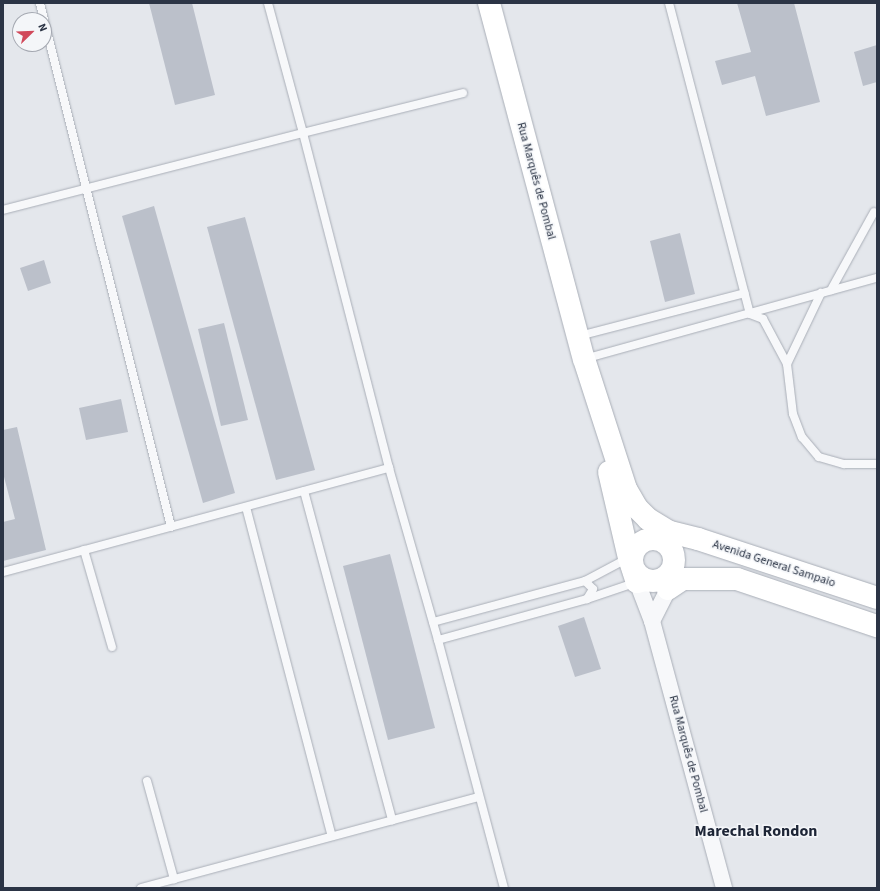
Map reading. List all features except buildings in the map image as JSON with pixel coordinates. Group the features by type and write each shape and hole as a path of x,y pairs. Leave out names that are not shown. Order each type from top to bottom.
{"street":[{"name":"Rua Marquês de Pombal","path":"489,3 577,336 626,489 637,508 648,519 670,532"},
{"name":"Rua Marquês de Pombal","path":"584,359 653,570 652,621 724,888"},
{"path":"652,621 653,570 670,532"},
{"name":"Avenida General Sampaio","path":"670,532 698,539 877,598"},
{"path":"653,570 736,579 877,626"}],"lane":[{"path":"40,3 88,188 171,527"},
{"path":"268,3 303,133 388,468 438,640 504,888"},
{"path":"669,3 750,314"},
{"path":"3,210 463,93"},
{"path":"832,290 874,212"},
{"path":"584,359 877,278"},
{"path":"577,336 745,293"},
{"path":"787,364 821,293"},
{"path":"750,314 763,319 787,364 794,414 802,437 819,457 844,464 877,464"},
{"path":"3,572 246,506 304,492 388,468"},
{"path":"304,492 392,820"},
{"path":"246,506 332,836"},
{"path":"84,550 112,647"},
{"path":"433,622 585,580 653,570"},
{"path":"438,640 587,599 653,570"},
{"path":"585,580 592,589 587,599"},
{"path":"147,781 174,879"},
{"path":"141,888 479,797"}],"district":[{"name":"Marechal Rondon","path":"756,831"}]}
